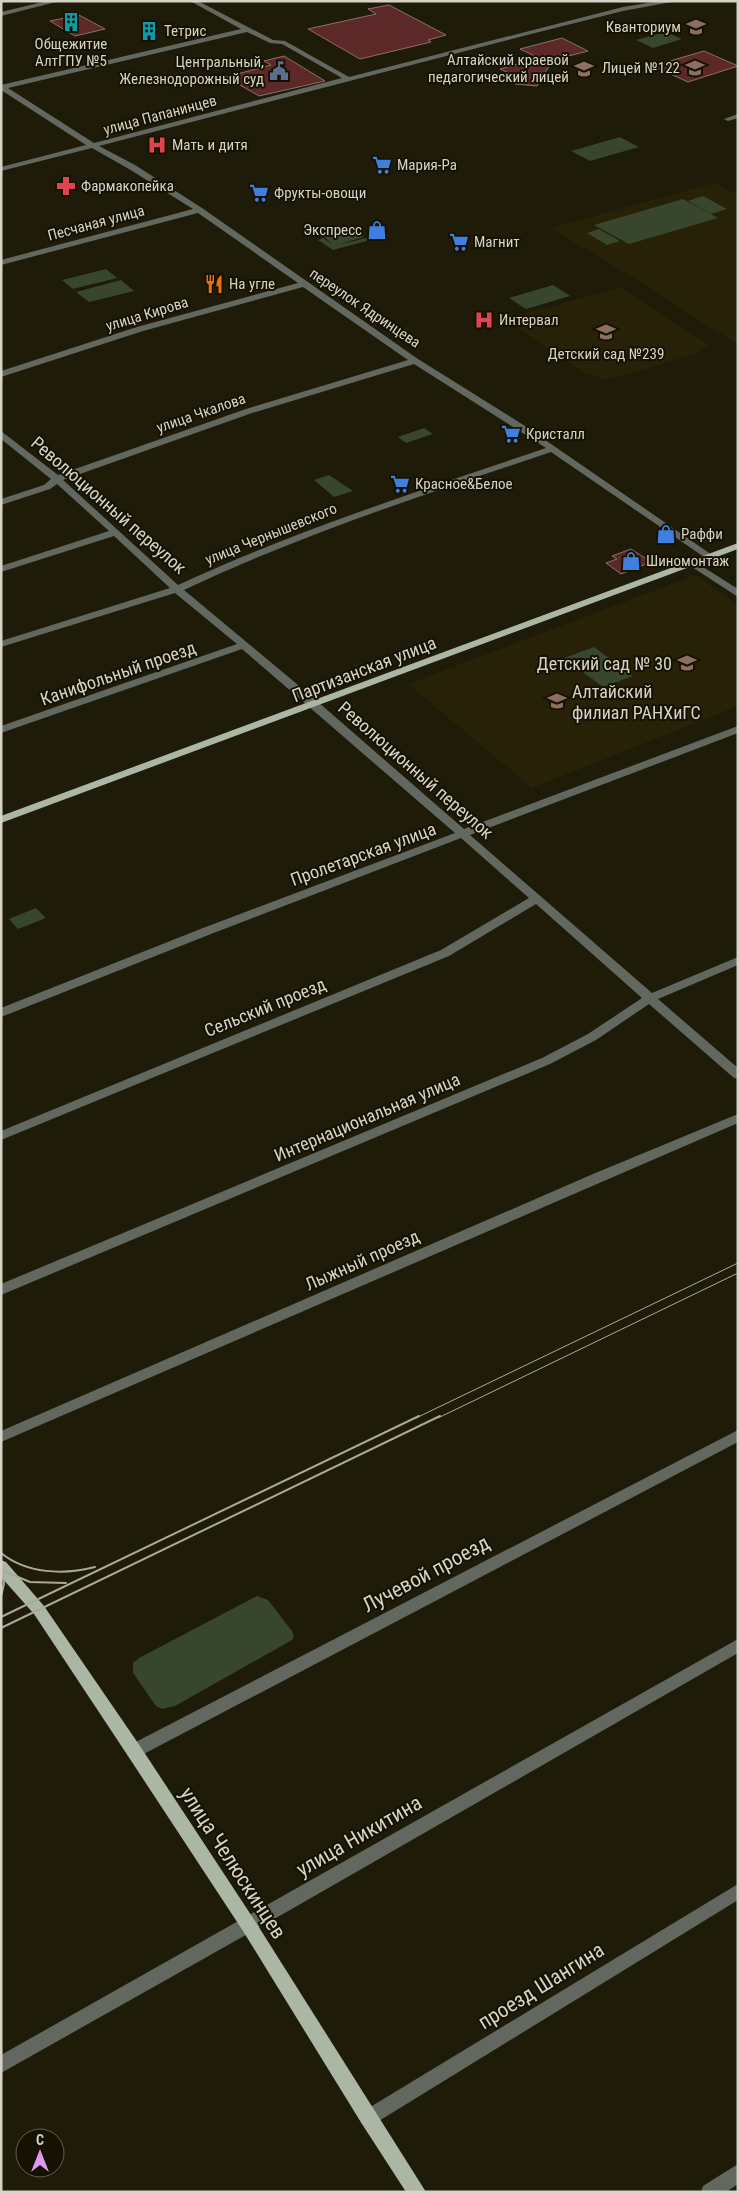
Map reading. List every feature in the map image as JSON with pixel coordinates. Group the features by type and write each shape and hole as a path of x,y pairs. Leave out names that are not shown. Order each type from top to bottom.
{"main road":[{"name":"Партизанская улица","path":"1,820 315,705 738,546"},
{"name":"улица Челюскинцев","path":"1,1566 39,1610 134,1751 417,2192"}],"street":[{"path":"1,14 57,1"},
{"path":"193,1 272,42 283,42 348,79"},
{"name":"улица Папанинцев","path":"1,169 614,12 674,1"},
{"path":"2,88 249,29"},
{"name":"переулок Ядринцева","path":"2,88 94,146 132,166 199,210 415,361 552,449 710,556"},
{"path":"728,119 738,116"},
{"name":"Песчаная улица","path":"1,263 199,210"},
{"name":"улица Кирова","path":"1,374 140,329 303,284"},
{"name":"улица Чкалова","path":"1,502 48,487 71,473 249,411 415,361"},
{"name":"Революционный переулок","path":"1,434 57,480 177,588 315,705 738,1075"},
{"name":"улица Чернышевского","path":"1,644 177,588 235,562 389,504 552,449"},
{"path":"1,569 116,532"},
{"path":"692,563 738,594"},
{"name":"Канифольный проезд","path":"1,730 244,645"},
{"name":"Пролетарская улица","path":"1,1013 207,931 738,729"},
{"name":"Сельский проезд","path":"1,1136 146,1074 445,953 536,899"},
{"name":"Интернациональная улица","path":"1,1290 546,1061 592,1038 650,998 738,961"},
{"name":"Лыжный проезд","path":"1,1437 738,1118"},
{"name":"Лучевой проезд","path":"134,1751 738,1435"},
{"name":"улица Никитина","path":"1,2065 248,1926 738,1645"},
{"name":"проезд Шангина","path":"368,2118 738,1891"},
{"path":"710,2192 738,2173"}],"shaded area":[{"path":"714,183 738,195 738,345 616,267 550,228"},
{"name":"Детский сад №239","path":"620,287 708,344 700,352 626,375 604,379 586,374 505,319"},
{"name":"Алтайский филиал РАНХиГС","path":"695,575 738,604 738,706 532,788 408,684"}],"green space":[{"path":"665,32 682,39 653,48 636,40"},
{"path":"620,137 639,147 590,161 571,151"},
{"path":"703,196 727,209 711,214 688,201"},
{"path":"683,199 718,218 629,244 594,225"},
{"path":"599,229 620,241 607,245 587,233"},
{"path":"347,231 355,231 364,237 336,245 371,237 374,239 333,250 318,240 323,238 334,245 324,237"},
{"path":"106,269 117,278 73,289 62,280"},
{"path":"121,280 134,291 89,302 76,292"},
{"path":"553,285 570,296 526,309 509,298"},
{"path":"424,428 433,434 406,443 398,437"},
{"path":"329,475 353,491 334,497 314,480"},
{"path":"594,647 633,676 603,687 564,658"},
{"path":"36,908 46,918 18,929 9,919"},
{"path":"257,1596 268,1600 292,1631 294,1636 292,1640 175,1706 162,1709 156,1706 133,1673 133,1663 139,1658"}],"building":[{"path":"389,5 446,35 428,40 431,42 360,59 308,29 376,14 368,9"},
{"name":"Общежитие АлтГПУ №5","path":"79,15 105,29 75,36 50,21"},
{"path":"562,38 588,51 553,60 537,86 515,84 519,78 500,69 539,58 520,49"},
{"name":"Лицей №122","path":"704,51 738,66 688,82 653,66"},
{"name":"Центральный, Железнодорожный суд","path":"284,56 325,81 259,96 226,77 271,65 264,61"},
{"name":"Шиномонтаж","path":"631,549 651,562 621,574 606,563 617,559 612,556"}],"tram line":[{"path":"416,1418 738,1263"},
{"path":"438,1418 738,1273"},
{"path":"1,1617 419,1416"},
{"path":"1,1628 440,1416"},
{"path":"1,1553 22,1565 46,1571 71,1571 95,1567"},
{"path":"2,1566 3,1571"},
{"path":"1,1596 4,1584 3,1571"},
{"path":"3,1571 30,1582 66,1583"}],"place":[{"name":"Общежитие АлтГПУ №5","path":"71,22"},
{"name":"Кванториум","path":"696,27"},
{"name":"Тетрис","path":"149,31"},
{"name":"Лицей №122","path":"695,68"},
{"name":"Алтайский краевой педагогический лицей","path":"584,69"},
{"name":"Центральный, Железнодорожный суд","path":"279,71"},
{"name":"Мать и дитя","path":"157,145"},
{"name":"Мария-Ра","path":"382,165"},
{"name":"Фармакопейка","path":"66,186"},
{"name":"Фрукты-овощи","path":"259,193"},
{"name":"Экспресс","path":"377,230"},
{"name":"Магнит","path":"459,242"},
{"name":"На угле","path":"214,284"},
{"name":"Интервал","path":"484,320"},
{"name":"Детский сад №239","path":"606,332"},
{"name":"Кристалл","path":"511,434"},
{"name":"Красное&Белое","path":"400,484"},
{"name":"Раффи","path":"666,534"},
{"name":"Шиномонтаж","path":"631,561"},
{"name":"Детский сад № 30","path":"687,663"},
{"name":"Алтайский филиал РАНХиГС","path":"557,701"}]}
